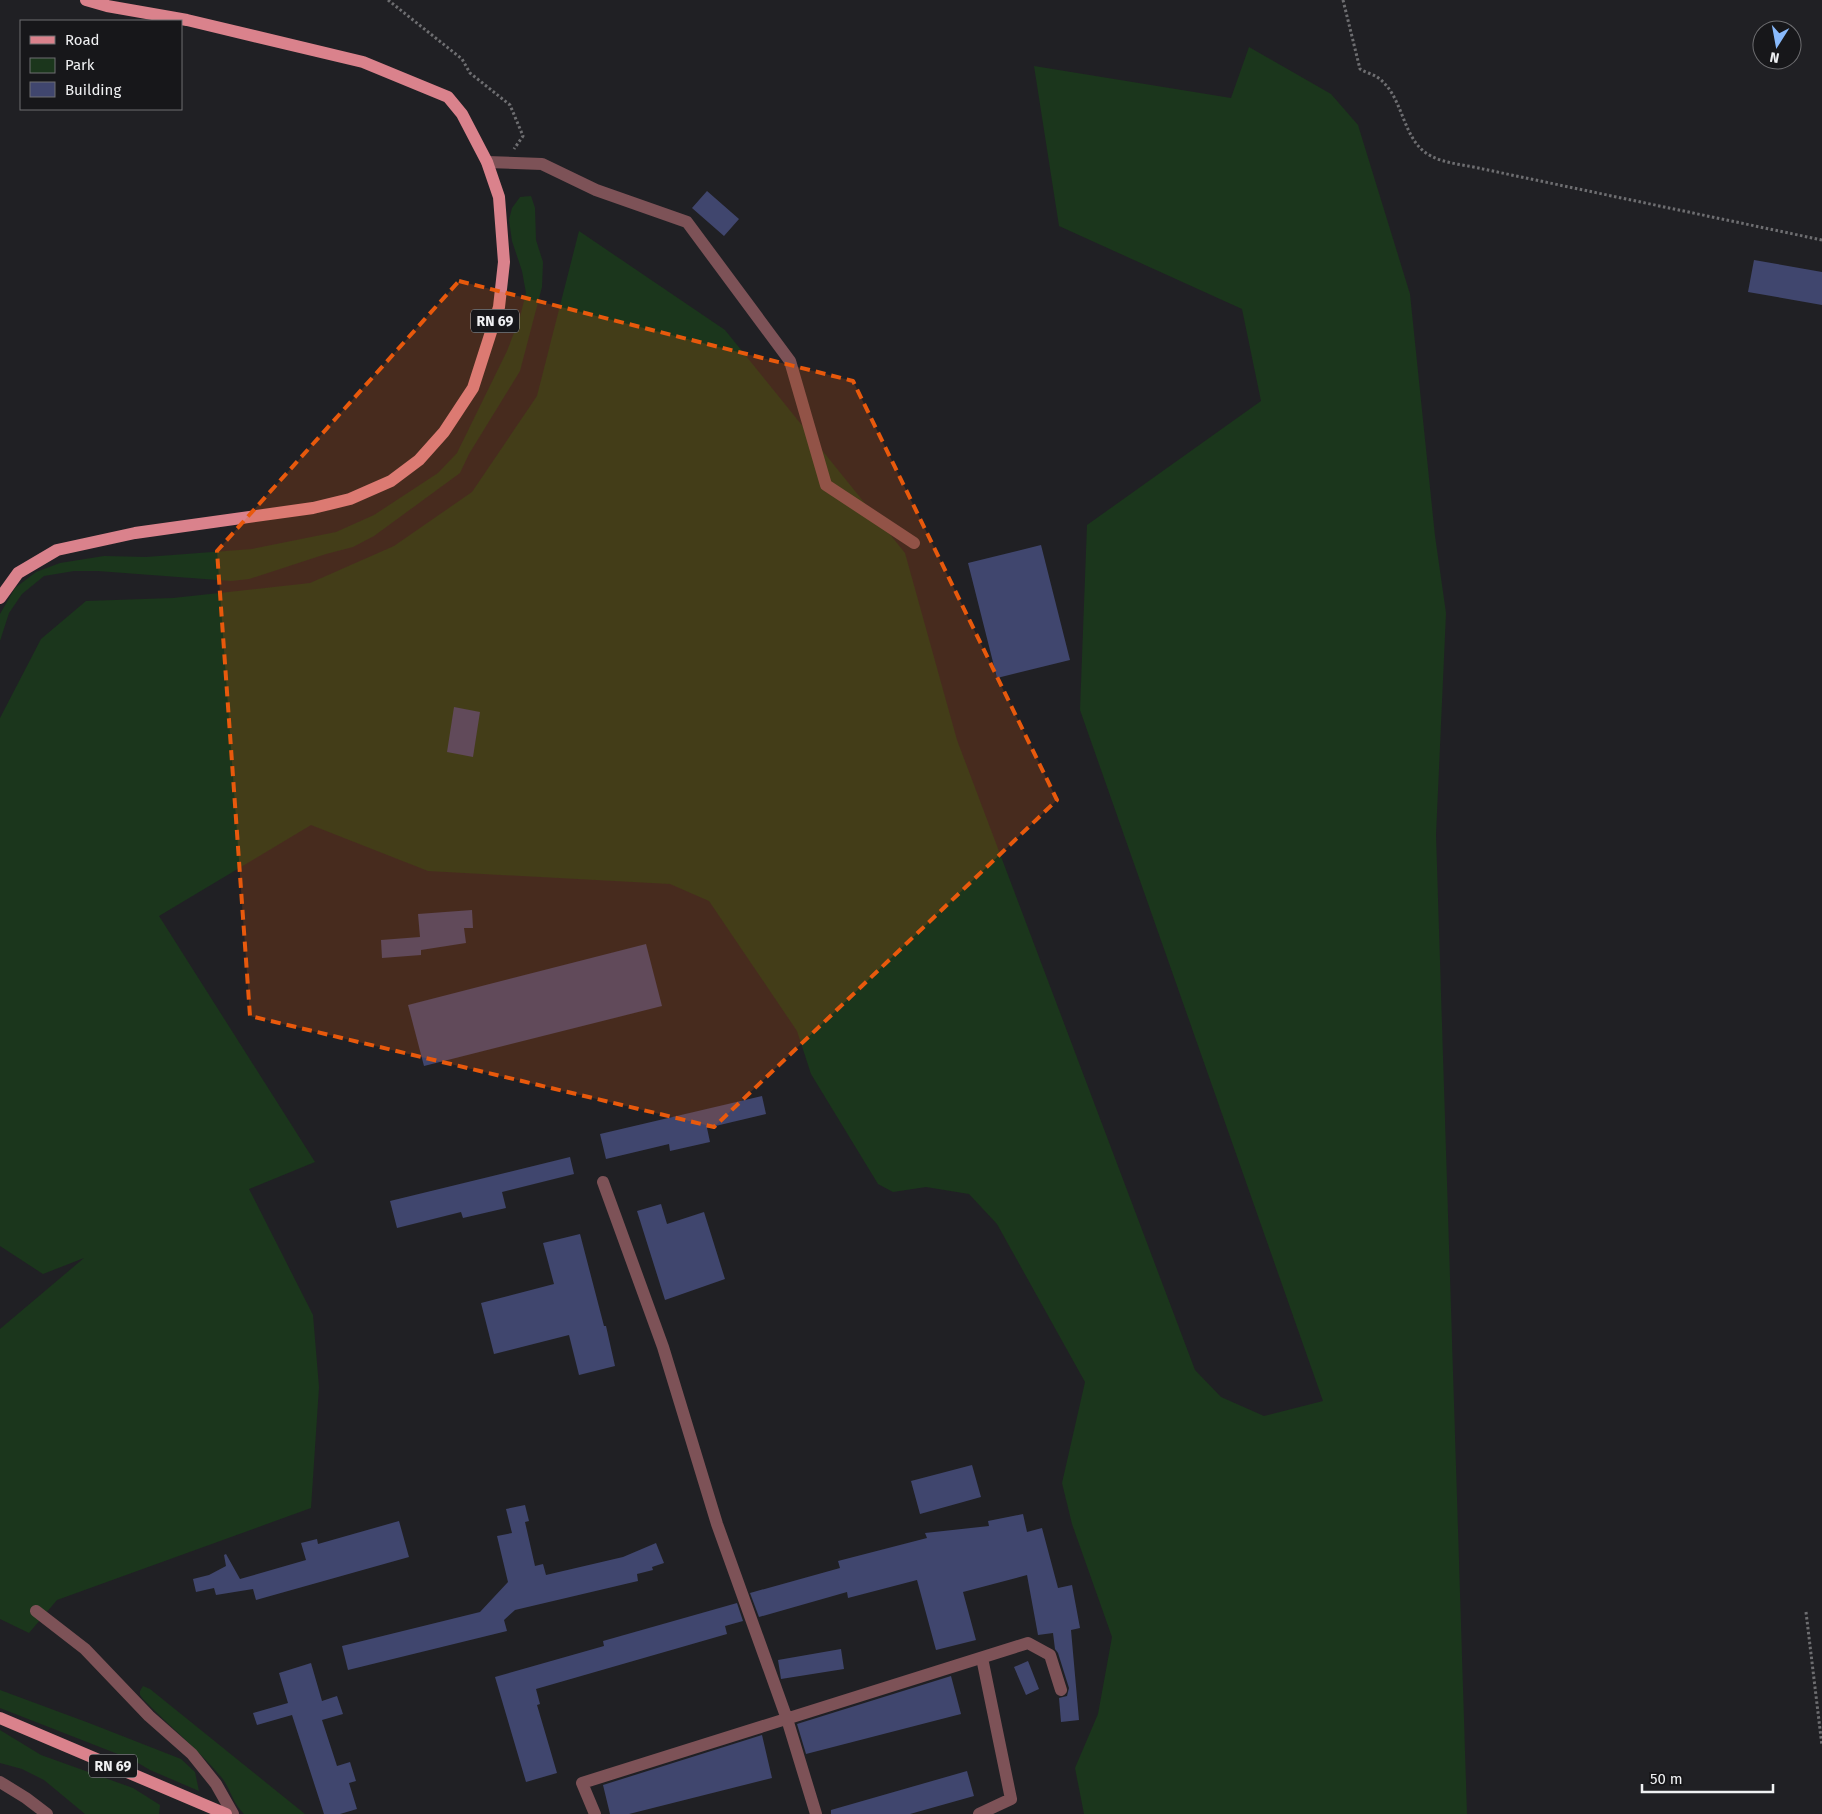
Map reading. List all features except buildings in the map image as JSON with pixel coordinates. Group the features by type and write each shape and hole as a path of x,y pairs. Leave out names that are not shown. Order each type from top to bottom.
{"main road":[{"name":"RN 69","path":"0,598 18,573 57,550 135,533 313,508 350,499 392,481 419,460 444,432 474,388 499,307 504,262 500,197 487,162 462,114 448,97 372,65 187,20 107,6 86,0"},
{"name":"RN 69","path":"0,1718 226,1814"}],"street":[{"path":"487,162 542,164 596,190 687,222 790,361 826,485 914,543"},
{"path":"603,1182 663,1347 717,1524 787,1719 816,1814"},
{"path":"36,1611 85,1649 149,1716 192,1754 216,1784 233,1814"},
{"path":"595,1814 582,1783 1028,1644 1050,1656 1061,1690"},
{"path":"979,1814 1012,1799 982,1658"},
{"path":"0,1782 47,1814"}],"path":[{"path":"388,0 462,59 470,73 510,105 524,136 513,152"},
{"path":"1343,0 1360,69 1378,78 1387,88 1399,107 1407,128 1419,148 1431,156 1483,169 1822,240"},
{"path":"1806,1612 1822,1746"}],"highlighted area":[{"path":"459,281 853,381 1057,800 714,1127 250,1016 217,551"}],"green space":[{"path":"1249,47 1331,94 1358,125 1410,294 1435,536 1446,613 1436,835 1467,1814 1084,1814 1075,1768 1098,1714 1112,1637 1072,1524 1062,1483 1085,1382 997,1224 969,1194 926,1187 893,1192 878,1184 811,1074 797,1031 709,901 670,884 428,871 311,825 159,916 315,1162 249,1189 313,1315 319,1387 311,1508 57,1600 29,1633 0,1619 0,1329 84,1258 43,1274 0,1246 0,718 41,639 86,601 173,598 310,583 394,546 472,492 537,396 579,231 725,330 905,553 957,740 1195,1370 1221,1397 1264,1416 1323,1401 1080,710 1087,525 1261,401 1242,309 1059,226 1034,66 1231,98"},
{"path":"531,196 535,208 536,240 543,262 542,287 520,371 469,454 460,473 374,536 353,547 249,579 231,581 98,571 74,571 44,576 22,594 9,613 0,641 0,614 15,588 36,572 60,563 104,556 146,557 252,549 336,532 374,515 438,473 457,453 507,351 520,317 526,293 522,271 512,241 509,220 512,208 520,197"},
{"path":"143,1686 150,1689 305,1814 244,1814 213,1767 143,1699 140,1691"},
{"path":"0,1690 181,1759 195,1772 199,1791 150,1770 133,1760 0,1708"},
{"path":"0,1730 41,1755 133,1788 160,1805 159,1814 85,1814 44,1780 22,1769 0,1763"}]}
